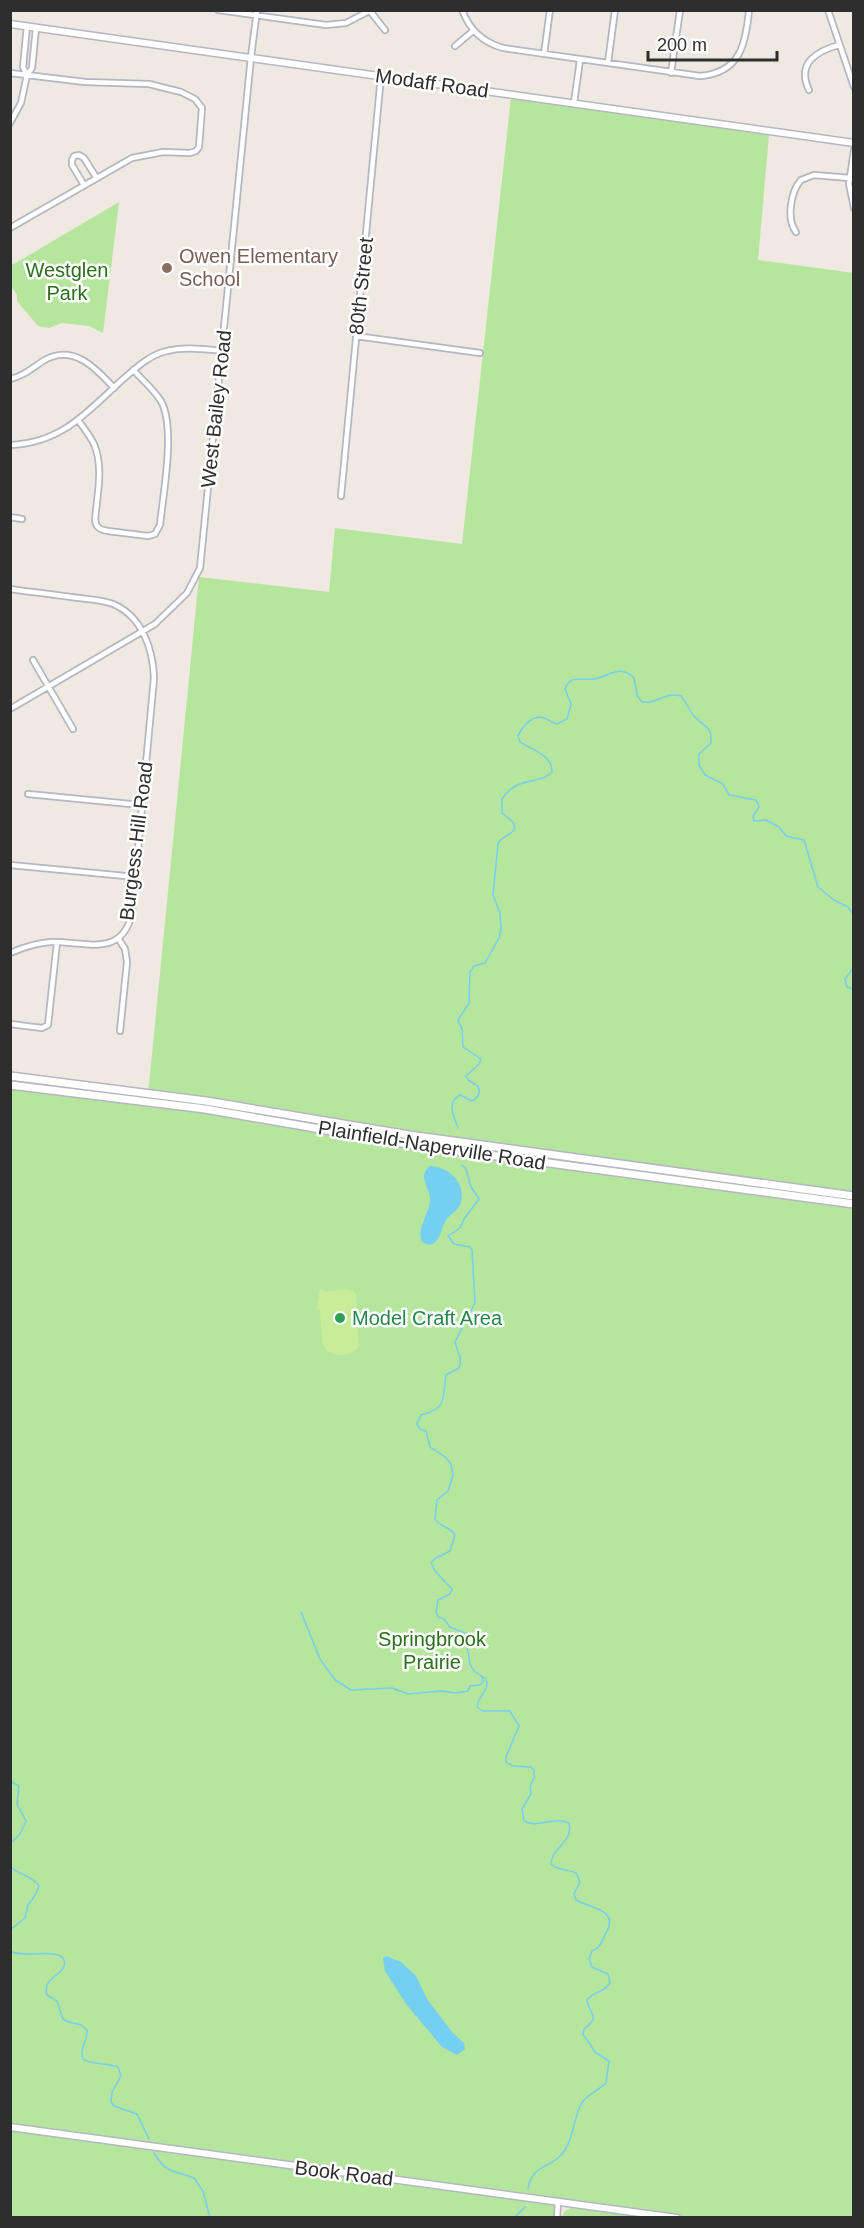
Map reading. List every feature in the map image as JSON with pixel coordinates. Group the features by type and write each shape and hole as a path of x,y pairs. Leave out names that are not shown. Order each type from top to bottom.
{"main road":[{"name":"Plainfield-Naperville Road","path":"10,1076 216,1102 409,1135 854,1196"},
{"name":"Plainfield-Naperville Road","path":"10,1085 205,1109 408,1144 854,1204"}],"street":[{"path":"218,10 257,13 336,25 358,18 370,11 385,30"},
{"path":"462,10 473,31 497,46 671,73 705,75 717,72 729,65 739,55 745,44 749,10"},
{"path":"544,54 550,10"},
{"path":"608,63 615,10"},
{"path":"671,73 680,10"},
{"path":"828,10 854,87"},
{"name":"West Bailey Road","path":"10,709 142,632 163,617 179,602 200,568 257,13"},
{"name":"Modaff Road","path":"10,24 854,143"},
{"path":"27,26 23,67 27,75"},
{"path":"10,123 21,104 27,75 32,68 36,28"},
{"path":"455,46 473,31"},
{"path":"809,90 806,79 808,62 816,53 839,45"},
{"path":"574,103 580,60"},
{"path":"10,73 85,82 149,84 180,92 199,103 203,113 200,144 196,152 145,154 126,160 10,228"},
{"name":"80th Street","path":"340,496 381,76"},
{"path":"854,150 850,178 854,208"},
{"path":"84,184 72,163 74,156 79,155 84,158 96,177"},
{"path":"796,232 791,219 794,192 801,180 814,175 850,178"},
{"path":"356,336 480,353"},
{"path":"10,445 44,440 62,432 147,359 173,350 191,348 223,351"},
{"path":"10,379 25,374 51,357 68,355 90,363 114,387"},
{"path":"78,420 94,445 98,459 94,520 96,525 108,531 147,536 154,534 160,525 168,426 161,402 133,370"},
{"path":"10,517 22,519"},
{"path":"10,589 110,603 131,617 142,632"},
{"name":"Burgess Hill Road","path":"10,953 30,945 57,942 100,945 118,938 130,921 154,678 150,653 142,632"},
{"path":"33,660 73,729"},
{"path":"28,794 141,805"},
{"path":"10,865 136,877"},
{"path":"118,938 125,949 127,962 120,1031"},
{"path":"10,1024 39,1028 48,1025 57,942"},
{"name":"Book Road","path":"10,2127 677,2217"},
{"path":"557,2217 558,2202"}],"green space":[{"name":"Springbrook Prairie","path":"511,98 769,135 758,260 854,273 853,2217 693,2218 556,2198 554,2218 11,2217 11,1079 148,1095 199,577 329,592 335,528 462,544"},
{"name":"Westglen Park","path":"119,202 103,333 89,326 62,323 49,328 38,326 17,301 17,295 11,286 11,264"},
{"name":"Model Craft Area","path":"320,1289 329,1291 348,1289 356,1293 359,1346 356,1350 338,1355 325,1349 322,1342 320,1311 317,1309"},
{"path":"571,2208 646,2217 561,2218 565,2211"}],"water":[{"path":"430,1166 450,1173 459,1184 462,1197 459,1207 447,1219 439,1238 429,1245 422,1242 421,1232 430,1201 424,1174"},
{"path":"386,1956 401,1962 416,1976 427,1999 452,2032 464,2043 465,2049 457,2055 442,2047 406,2004 385,1971 383,1958"}],"waterway":[{"path":"458,1128 452,1110 453,1102 460,1095 472,1101 477,1097 478,1086 466,1076 479,1064 481,1059 463,1047 462,1029 458,1020 469,1003 470,972 474,966 485,963 499,938 500,913 493,895 498,844 515,828 513,822 502,813 502,799 515,786 542,778 552,772 549,761 520,742 518,736 525,725 535,718 544,718 557,724 567,719 571,704 565,689 570,681 594,679 619,671 634,678 637,695 642,702 652,702 671,695 681,696 694,716 707,727 710,733 711,743 699,754 699,765 705,775 723,784 729,795 756,800 759,807 753,816 754,821 766,820 779,827 786,836 804,840 818,887 834,900 848,907 854,915"},
{"path":"854,967 845,979 847,987 854,989"},
{"path":"462,1165 479,1199 460,1228 448,1236 454,1244 470,1247 472,1250 475,1303 455,1342 460,1358 459,1368 446,1375 440,1406 421,1415 417,1424 420,1429 426,1431 430,1447 451,1464 453,1475 448,1491 437,1500 435,1519 455,1535 450,1551 431,1563 435,1571 452,1589 450,1594 438,1600 436,1612 438,1617 444,1619 450,1627 465,1633 470,1664 474,1671 486,1679 486,1687 477,1707 483,1711 510,1711 519,1726 506,1762 513,1766 531,1767 534,1770 534,1778 530,1786 531,1794 522,1809 524,1821 535,1824 557,1821 569,1823 570,1830 566,1840 552,1858 551,1864 576,1873 580,1882 574,1894 576,1900 601,1910 609,1919 609,1925 601,1944 592,1951 589,1959 592,1967 608,1974 610,1983 605,1989 587,2000 593,2018 584,2029 583,2034 595,2052 609,2061 606,2083 583,2101 578,2110 568,2145 560,2156 533,2175 528,2188"},
{"path":"301,1612 320,1659 335,1680 351,1690 392,1688 408,1694 441,1691 456,1693 468,1691 470,1686 480,1685 483,1682 482,1677"},
{"path":"10,1781 19,1786 17,1804 26,1821 20,1834 10,1844"},
{"path":"10,1866 39,1886 28,1905 25,1918 10,1930"},
{"path":"10,1951 23,1954 55,1954 64,1960 63,1969 48,1984 47,1995 57,2001 63,2019 81,2025 87,2030 82,2051 83,2059 118,2067 121,2076 112,2092 111,2102 114,2106 137,2114 149,2139"},
{"path":"154,2153 171,2171 194,2178 203,2191 210,2218"},
{"path":"514,2218 525,2207"}],"place":[{"name":"Owen Elementary School","path":"167,268"},
{"name":"Model Craft Area","path":"340,1318"}]}
